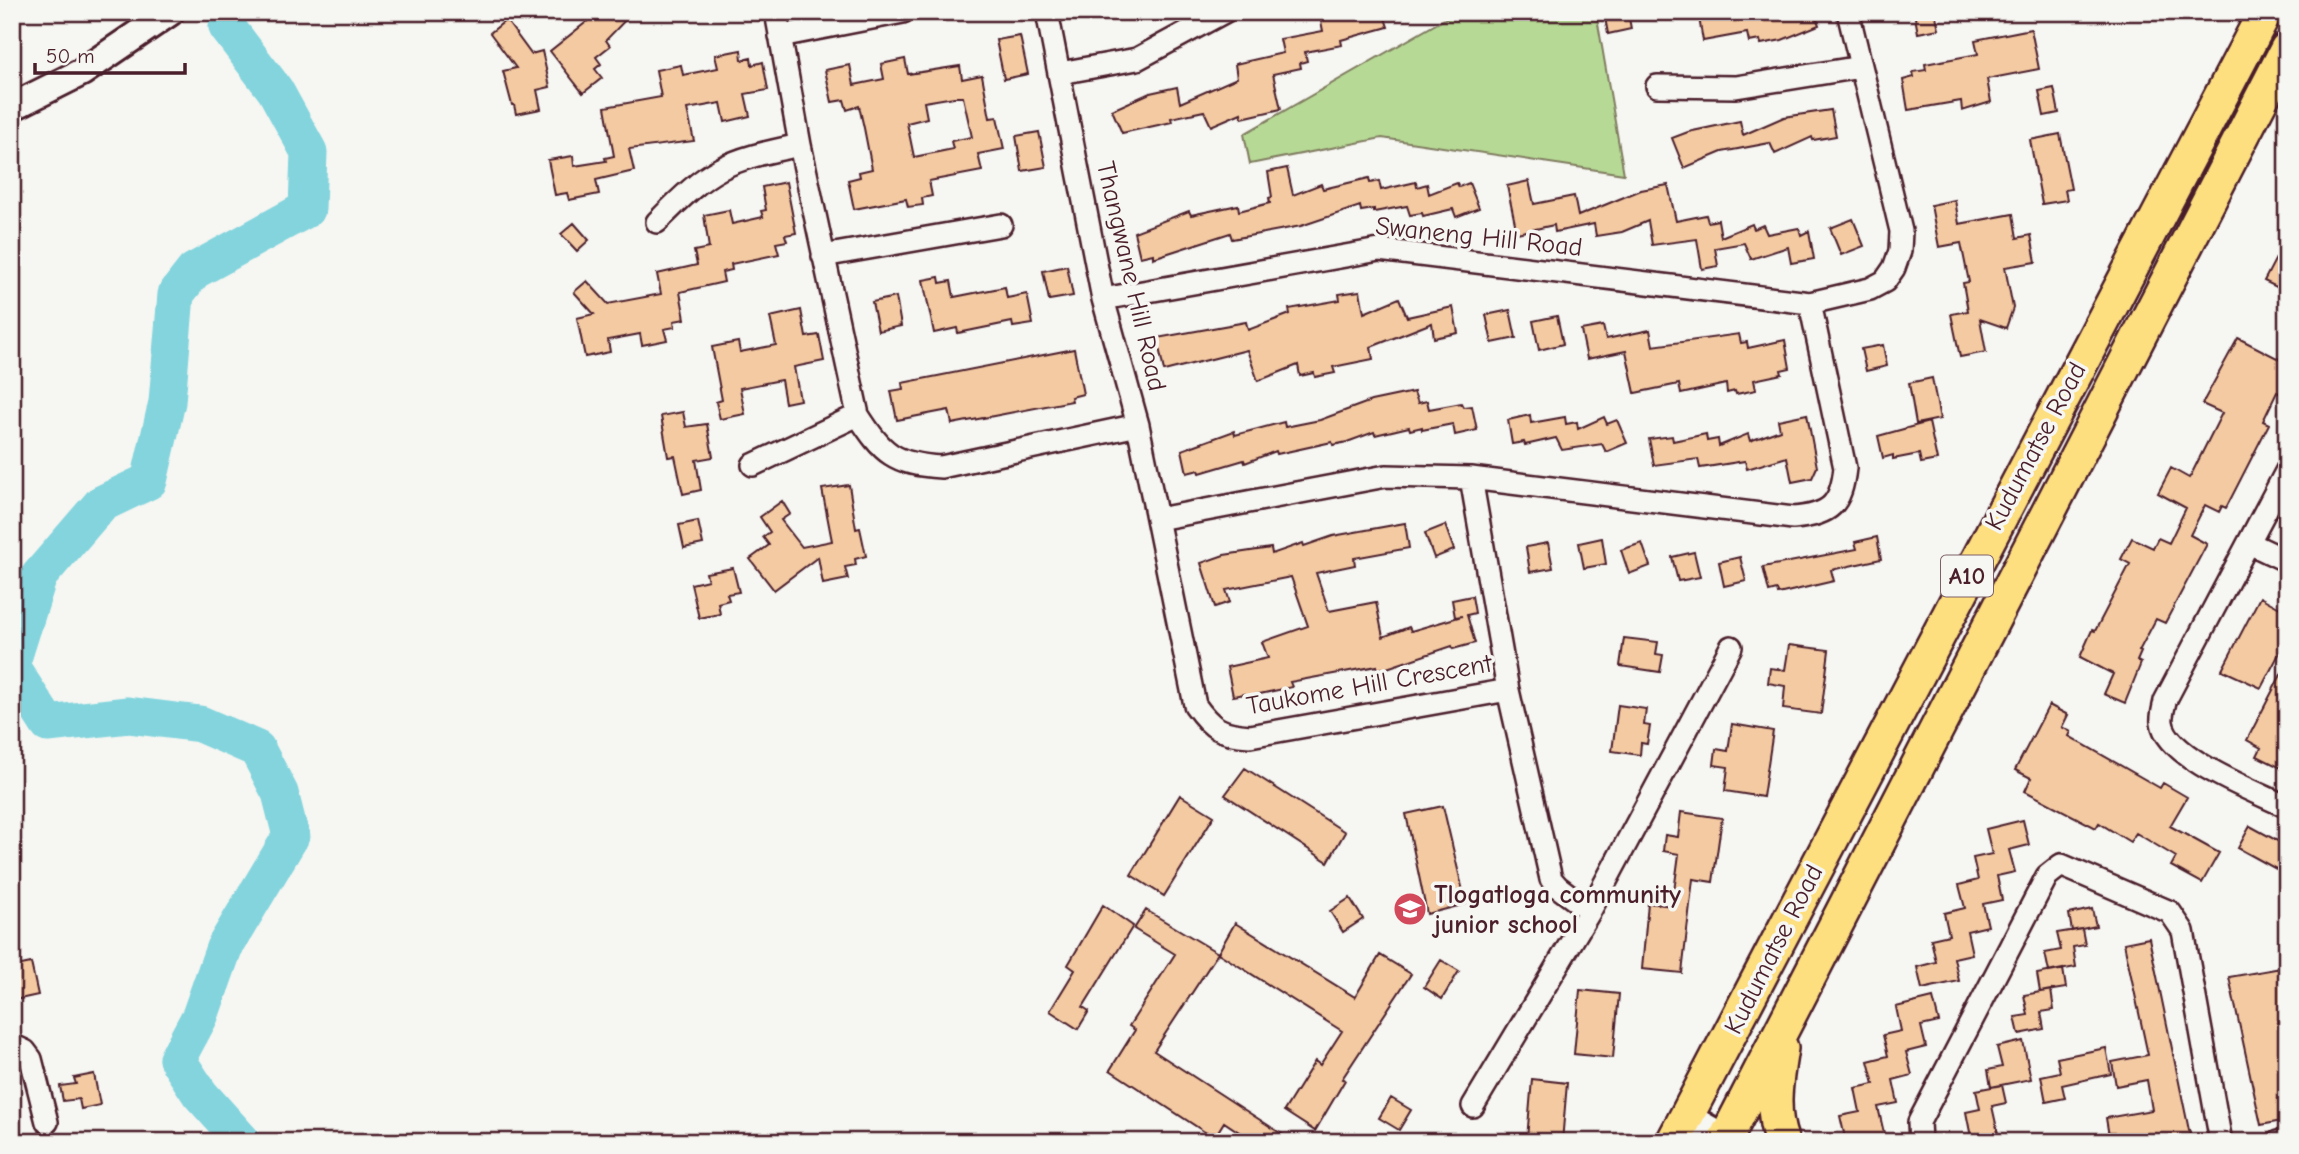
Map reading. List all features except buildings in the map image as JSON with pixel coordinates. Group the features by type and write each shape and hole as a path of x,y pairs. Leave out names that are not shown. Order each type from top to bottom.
{"main road":[{"name":"Kudumatse Road","path":"1680,1129 2264,12"},
{"name":"Kudumatse Road","path":"1727,1141 1795,999 2287,48"},
{"path":"1782,1142 1775,1122 1775,1090 1781,1049 1795,999"}],"street":[{"path":"12,107 82,72 170,12"},
{"path":"776,12 800,145 858,415 877,444 894,459 916,466 941,467 1138,425"},
{"path":"780,36 903,12"},
{"name":"Thangwane Hill Road","path":"1047,12 1103,299 1138,425 1165,551"},
{"path":"1060,73 1137,59 1224,12"},
{"path":"1158,519 1386,475 1471,478 1793,518 1813,517 1831,508 1842,490 1845,468 1810,303 1870,289 1885,281 1894,268 1900,251 1901,231 1848,12"},
{"path":"1657,86 1736,87 1861,67"},
{"path":"657,222 691,187 717,168 743,157 800,145"},
{"path":"823,256 1001,225"},
{"name":"Swaneng Hill Road","path":"1103,299 1379,250 1810,303"},
{"path":"753,465 858,415"},
{"path":"2287,470 2165,701 2162,723 2170,741 2184,755 2287,807"},
{"name":"Taukome Hill Crescent","path":"1165,551 1195,705 1206,722 1226,734 1250,736 1508,690 1471,478"},
{"path":"2249,543 2287,561"},
{"path":"1473,1107 1590,911 1731,647"},
{"path":"1508,690 1551,879 1590,911"},
{"path":"1920,1142 1919,1122 2047,876 2061,865 2170,912 2178,920 2183,931 2221,1142"},
{"path":"12,1045 25,1051 31,1059 47,1122"},
{"path":"1680,1129 1727,1141"}],"green space":[{"path":"1457,12 1596,12 1624,174 1382,138 1250,164 1244,134"}],"waterway":[{"path":"12,662 39,576 101,504 149,481 167,402 176,294 194,271 307,209 309,152 275,90 227,27"},
{"path":"12,668 48,724 128,715 200,724 257,749 280,793 291,836 224,948 200,1016 177,1059 200,1094 243,1142"}],"place":[{"name":"Tlogatloga community junior school","path":"1410,909"}]}
